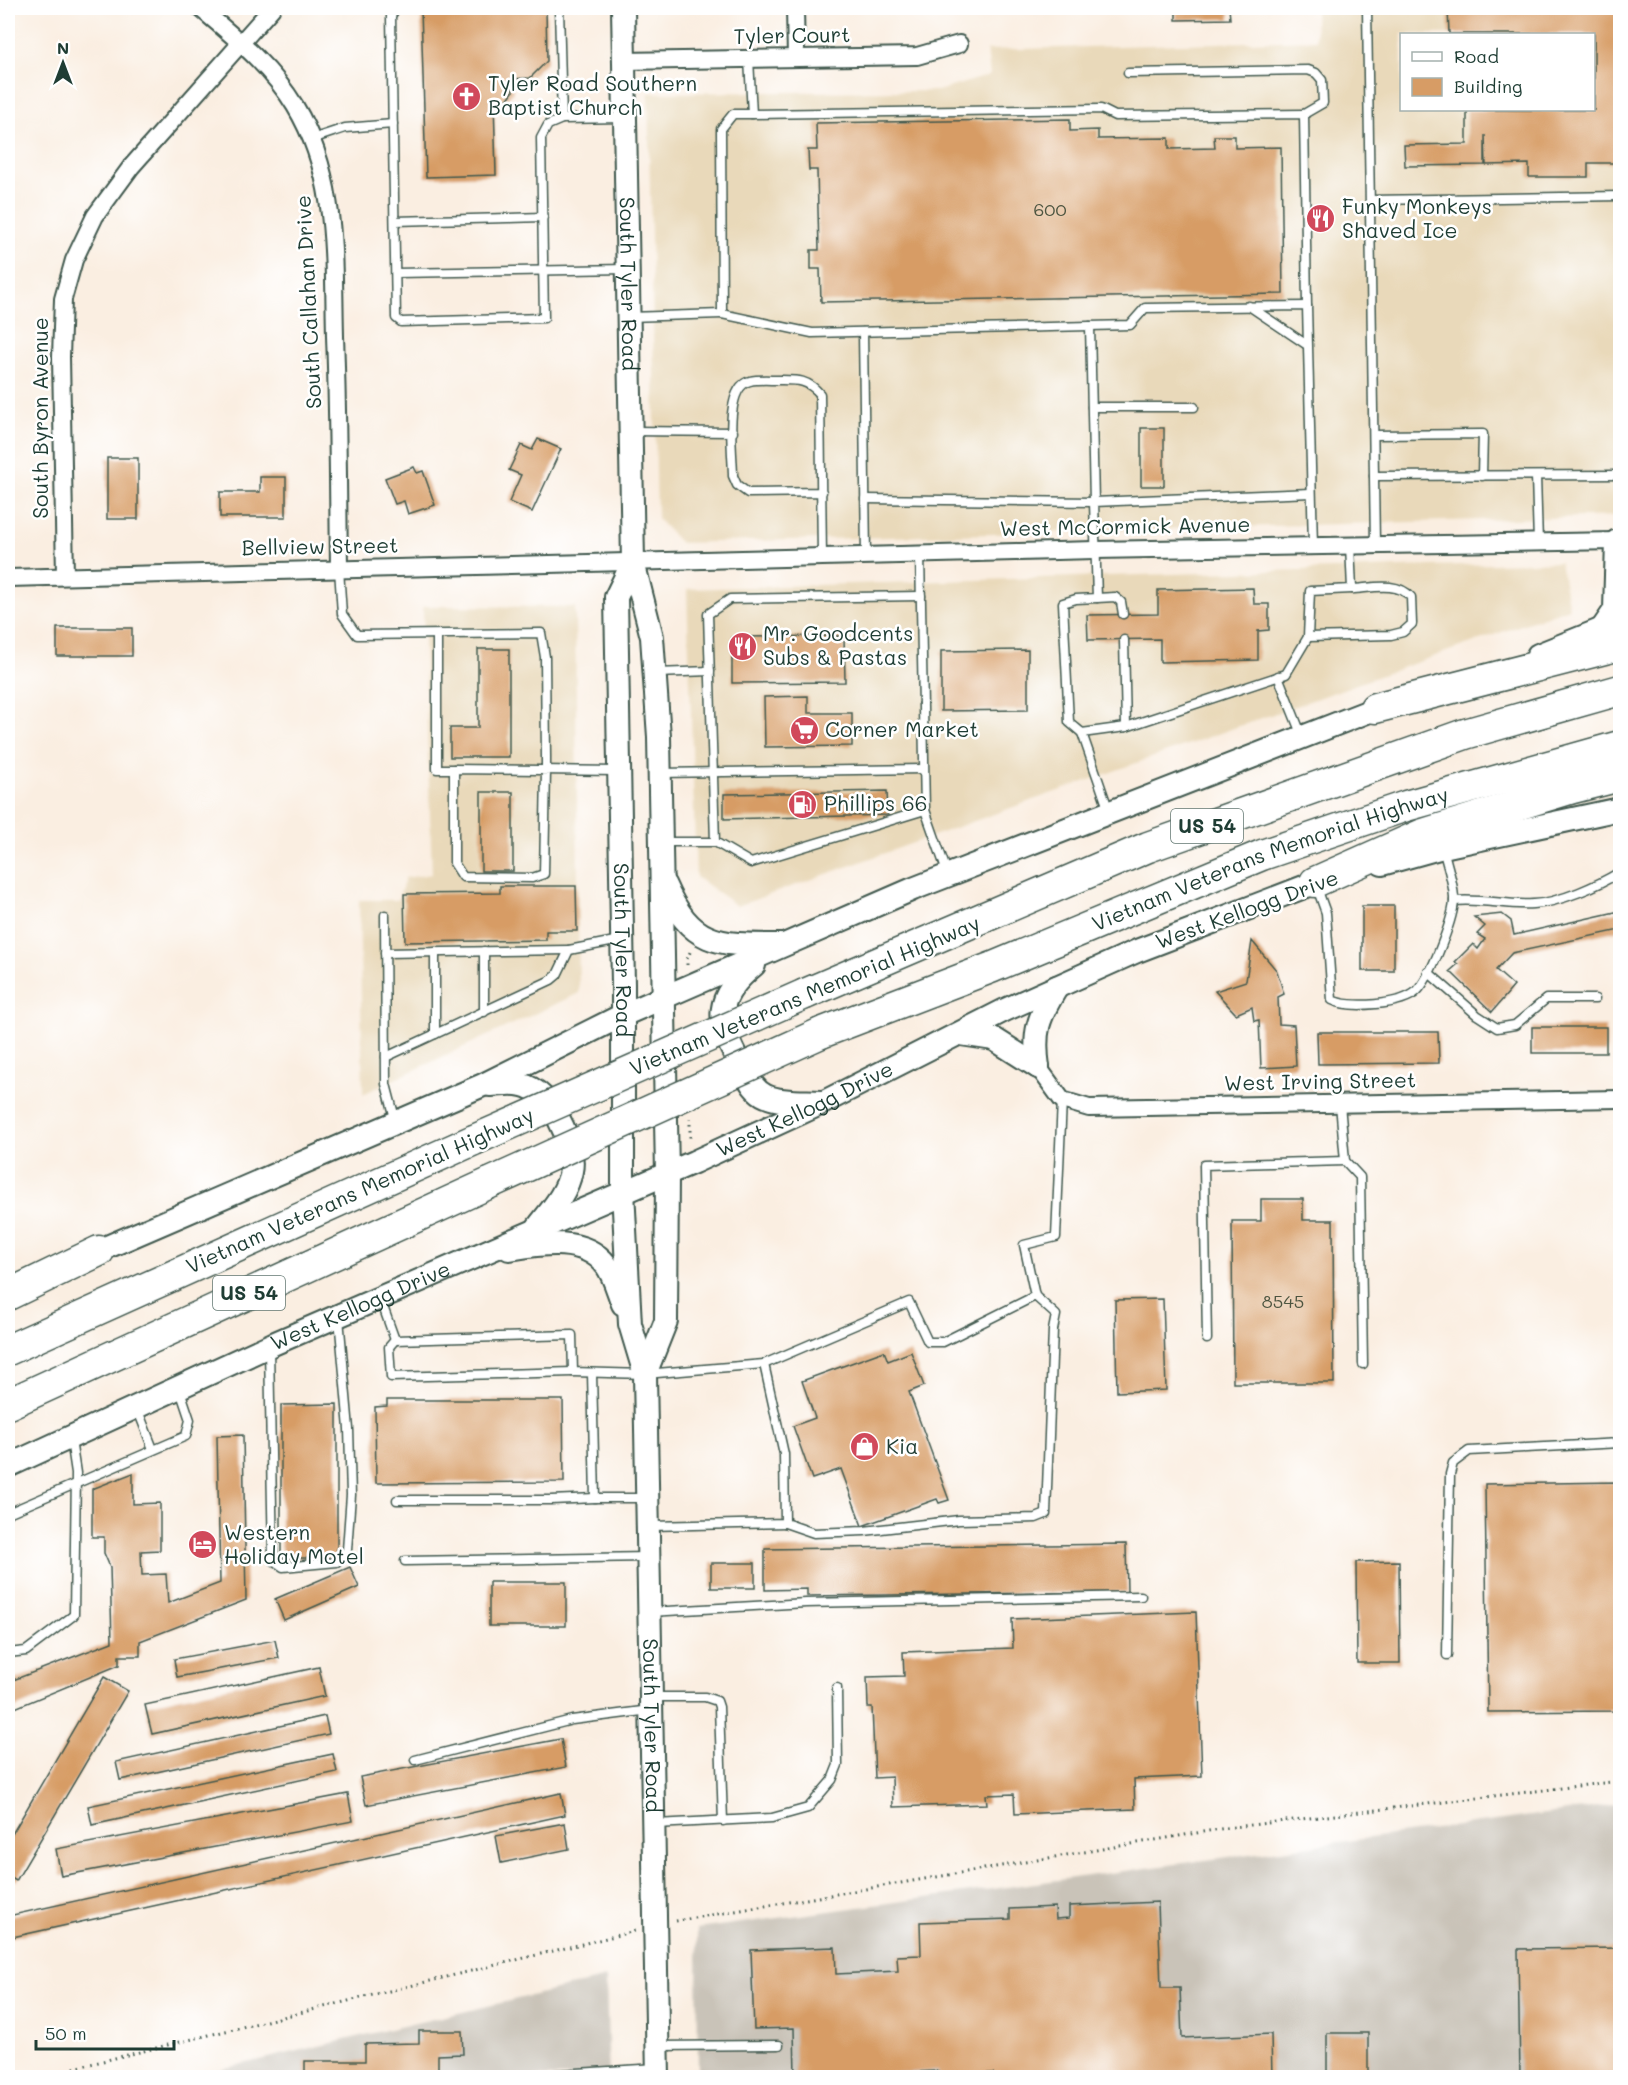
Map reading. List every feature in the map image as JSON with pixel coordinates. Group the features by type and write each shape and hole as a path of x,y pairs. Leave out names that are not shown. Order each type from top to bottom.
{"highway":[{"path":"1375,708 1614,632"},
{"name":"Vietnam Veterans Memorial Highway","path":"8,1350 474,1140 805,994 1148,847 1465,734 1620,690"},
{"name":"Vietnam Veterans Memorial Highway","path":"8,1404 821,1033 993,967 1262,855 1406,806 1620,746"},
{"path":"1314,882 1423,834 1620,776"},
{"path":"8,1295 99,1251"}],"main road":[{"name":"South Tyler Road","path":"623,8 633,562 652,637 659,773 667,1174 666,1321 645,1374"},
{"path":"1614,632 1619,543"},
{"name":"South Tyler Road","path":"633,562 616,597 623,1015 623,1191 630,1324 645,1374 658,2064"},
{"path":"8,1286 99,1251 483,1085 623,1015 948,876 1375,708"},
{"name":"West Kellogg Drive","path":"8,1466 537,1228 667,1174 822,1103 1005,1010 1137,951 1314,882 1443,847 1620,808"},
{"path":"661,877 672,902 687,924 704,937 736,945 777,950"},
{"path":"777,950 735,981 724,1000 722,1020 726,1040 752,1084 765,1096 822,1103"},
{"path":"1038,1067 1034,1042 1037,1024 1057,987"},
{"path":"961,1034 994,1039 1038,1067"},
{"path":"483,1085 523,1084 543,1096 567,1135 572,1170 559,1200 537,1228"},
{"path":"486,1252 544,1244 590,1251 608,1266 630,1324"}],"street":[{"name":"South Callahan Drive","path":"200,8 257,57 294,104 312,139 328,188 332,238 339,568"},
{"name":"South Byron Avenue","path":"65,576 61,357 63,299 74,260 95,216 131,167 272,8"},
{"path":"795,8 796,58"},
{"name":"Tyler Court","path":"624,61 918,56 959,44"},
{"name":"West McCormick Avenue","path":"633,562 1375,544 1619,543"},
{"name":"Bellview Street","path":"8,578 633,562"},
{"path":"1038,1067 1047,1083 1062,1100"},
{"name":"West Irving Street","path":"1062,1100 1089,1108 1620,1099"}],"lane":[{"path":"396,8 391,16 398,321 542,320 546,315 541,138 548,125 562,119 625,118"},
{"path":"559,8 562,119"},
{"path":"1368,8 1375,544"},
{"path":"749,59 752,114"},
{"path":"722,314 721,129 733,114 1101,109 1115,116 1304,114 1323,103 1322,80 1316,73 1308,70 1128,73"},
{"path":"1304,114 1312,546"},
{"path":"312,139 345,128 393,124"},
{"path":"1371,200 1620,196"},
{"path":"395,221 543,217"},
{"path":"396,273 628,269"},
{"path":"1249,306 1307,345"},
{"path":"629,317 722,314 812,333 1130,326 1146,308 1307,306"},
{"path":"1090,326 1097,598"},
{"path":"863,332 866,556"},
{"path":"822,492 748,493 737,485 733,476 732,400 738,388 748,381 802,380 813,385 820,393 822,492 822,557"},
{"path":"1092,407 1194,407"},
{"path":"631,431 733,432"},
{"path":"1374,435 1483,434 1482,476"},
{"path":"1374,476 1620,475"},
{"path":"1536,476 1538,543"},
{"path":"865,499 1094,502 1311,493"},
{"path":"1350,545 1352,589"},
{"path":"920,554 925,810 948,876"},
{"path":"339,568 342,614 357,635 437,636 541,633 545,657 544,874 532,878 464,877 454,863 454,769"},
{"path":"1082,733 1125,727 1286,674 1308,636 1310,591 1399,586 1412,597 1412,624 1403,632 1391,635 1308,636"},
{"path":"715,842 708,614 730,599 921,596"},
{"path":"1109,812 1082,733 1068,722 1063,603 1076,599 1115,597 1121,602 1123,614"},
{"path":"437,636 437,769 620,771"},
{"path":"1124,640 1125,727"},
{"path":"654,673 710,671"},
{"path":"1278,676 1302,736"},
{"path":"659,773 923,769"},
{"path":"660,842 715,842 751,863 925,810"},
{"path":"1314,882 1326,913 1332,1000 1341,1005 1383,1004 1416,992 1439,954 1454,901 1443,847"},
{"path":"1454,901 1473,899 1534,904 1594,887 1620,872"},
{"path":"385,915 386,1084 396,1122"},
{"path":"385,953 569,950 622,940"},
{"path":"386,1057 551,980 557,975 569,950"},
{"path":"484,951 484,1012"},
{"path":"435,952 435,1034"},
{"path":"1428,972 1477,1015 1497,1028 1515,1025 1546,999 1595,999"},
{"path":"648,1526 785,1523 814,1533 864,1531 959,1520 1036,1518 1046,1514 1053,1330 1056,1315 1035,1296 1024,1245 1056,1236 1062,1100"},
{"path":"1340,1104 1345,1161 1360,1177 1363,1364"},
{"path":"1207,1339 1204,1165 1345,1161"},
{"path":"573,1372 572,1335 395,1340 389,1347 391,1377 573,1372 645,1374 764,1364 909,1302 928,1342 936,1344 1035,1296"},
{"path":"380,1298 395,1340"},
{"path":"269,1347 273,1560 283,1567 337,1562 346,1550 351,1495 349,1429 339,1316"},
{"path":"764,1364 784,1454 785,1523"},
{"path":"592,1373 595,1498"},
{"path":"8,1513 186,1436 190,1420 179,1388"},
{"path":"137,1407 153,1449"},
{"path":"8,1653 27,1651 74,1615 76,1482 70,1438"},
{"path":"1447,1655 1450,1474 1453,1463 1469,1451 1620,1443"},
{"path":"398,1500 648,1498"},
{"path":"405,1561 648,1557"},
{"path":"649,1612 806,1603 1141,1596"},
{"path":"652,1824 788,1815 808,1808 821,1796 832,1780 838,1765 837,1689"},
{"path":"415,1760 572,1720 651,1704 705,1697 717,1701 723,1821"},
{"path":"496,2078 658,2064 779,2046"}],"path":[{"path":"687,965 687,959 695,944"},
{"path":"33,2078 691,1917 1226,1828 1620,1781"}],"shaded area":[{"path":"1315,8 1620,8 1620,516 680,543 657,518 648,93 938,91 990,75 987,50 1316,40"},
{"path":"1560,562 1569,608 737,906 696,877 687,589"},
{"path":"423,606 575,607 579,993 363,1094 359,900 398,900 405,878 432,874"},
{"path":"1620,1804 1620,2077 698,2077 697,1929"},
{"path":"606,1978 609,2077 188,2077"}],"building":[{"name":"Tyler Road Southern Baptist Church","path":"421,8 546,8 547,61 530,78 512,79 513,92 507,100 494,100 496,175 426,177"},
{"path":"1176,8 1229,8 1230,19 1176,20"},
{"path":"1448,8 1620,8 1620,163 1588,163 1588,177 1529,177 1529,164 1486,165 1485,135 1485,165 1405,166 1404,145 1467,144 1467,111 1595,111 1595,33 1449,33"},
{"path":"1070,119 1070,131 1098,130 1098,139 1169,138 1169,149 1215,148 1214,136 1235,136 1235,148 1281,147 1283,294 821,302 820,269 811,269 811,250 819,250 817,170 809,170 808,150 817,150 816,123"},
{"path":"1141,428 1164,428 1164,486 1141,486"},
{"path":"538,439 561,449 532,512 509,502 521,475 509,470 521,445 532,450"},
{"path":"107,458 138,458 138,519 107,519"},
{"path":"414,467 417,473 423,471 435,505 408,514 404,501 395,504 385,478"},
{"path":"260,477 286,477 286,517 220,517 220,492 260,492"},
{"path":"1253,588 1254,604 1269,604 1269,630 1258,631 1258,660 1160,662 1160,639 1088,640 1087,615 1158,614 1158,590"},
{"path":"57,628 132,628 132,656 57,656"},
{"path":"844,636 845,682 732,683 732,637"},
{"path":"478,649 509,649 509,757 450,757 450,728 478,728"},
{"path":"1028,650 1028,710 941,711 941,651"},
{"path":"808,696 808,713 852,713 852,746 765,747 764,697"},
{"path":"887,791 888,815 724,819 724,794"},
{"path":"481,792 513,792 513,871 481,871"},
{"path":"500,886 576,886 577,931 546,931 546,940 405,942 404,894 500,893"},
{"path":"1362,906 1394,906 1394,971 1362,971"},
{"path":"1620,911 1620,930 1512,953 1496,970 1514,986 1492,1012 1450,971 1458,964 1455,962 1473,944 1478,949 1485,939 1477,934 1485,926 1474,917 1502,914 1511,921 1514,935"},
{"path":"1252,941 1277,971 1284,994 1278,997 1279,1024 1294,1025 1296,1066 1261,1068 1259,1020 1254,1021 1252,1007 1236,1014 1215,991 1246,981"},
{"path":"1532,1027 1606,1027 1606,1053 1532,1053"},
{"path":"1317,1032 1438,1032 1439,1063 1318,1064"},
{"path":"1261,1199 1303,1199 1303,1220 1333,1220 1334,1383 1233,1383 1232,1221 1261,1221"},
{"path":"1163,1299 1166,1390 1117,1392 1115,1300"},
{"name":"Kia","path":"884,1351 888,1361 911,1352 924,1386 909,1392 949,1500 939,1503 937,1499 862,1526 841,1469 812,1479 793,1426 815,1418 802,1381"},
{"path":"387,1400 563,1400 564,1482 376,1483 375,1407 387,1406"},
{"path":"337,1404 337,1558 281,1558 281,1405"},
{"path":"243,1435 246,1600 140,1641 140,1656 119,1656 119,1665 8,1711 8,1682 112,1642 110,1567 104,1553 104,1537 92,1537 92,1489 133,1473 133,1504 160,1503 160,1550 141,1551 142,1575 166,1574 168,1603 220,1583 217,1436"},
{"path":"1620,1482 1620,1711 1488,1712 1485,1484"},
{"path":"1126,1544 1127,1592 807,1596 807,1589 765,1590 765,1549"},
{"path":"1399,1561 1400,1663 1357,1663 1356,1562"},
{"path":"711,1563 755,1563 755,1588 711,1588"},
{"path":"350,1567 359,1587 284,1620 275,1599"},
{"path":"489,1582 566,1582 566,1626 489,1626"},
{"path":"1196,1612 1202,1776 1134,1779 1135,1809 1015,1814 1014,1794 986,1795 987,1804 893,1807 892,1777 875,1778 872,1707 868,1707 867,1677 904,1676 903,1652 1013,1648 1012,1619"},
{"path":"275,1640 279,1658 177,1677 174,1659"},
{"path":"319,1667 325,1696 152,1734 145,1705"},
{"path":"104,1677 128,1691 16,1881 8,1876 8,1841"},
{"path":"325,1716 329,1734 120,1780 116,1762"},
{"path":"561,1739 566,1767 366,1805 360,1777"},
{"path":"333,1754 337,1772 92,1825 88,1806"},
{"path":"561,1793 565,1815 8,1938 8,1916"},
{"path":"348,1794 353,1821 61,1876 56,1849"},
{"path":"565,1823 569,1849 501,1863 496,1836"},
{"path":"1617,1826 1620,1826 1620,1895 1618,1895"},
{"path":"1158,1902 1161,1988 1180,1988 1182,2038 1271,2034 1272,2078 993,2078 993,2073 973,2074 973,2078 938,2078 938,2071 795,2077 794,2028 754,2029 751,1950 835,1947 836,1974 898,1971 897,1956 921,1955 920,1922 1010,1919 1010,1909 1055,1907 1056,1919 1069,1918 1069,1906"},
{"path":"1620,1948 1620,2078 1520,2078 1518,1949"},
{"path":"419,2031 462,2031 463,2054 438,2055 438,2073 421,2074 421,2078 305,2078 305,2061 365,2061 365,2044 419,2043"},
{"path":"1327,2033 1368,2033 1368,2076 1327,2076"}],"place":[{"name":"Tyler Road Southern Baptist Church","path":"467,96"},
{"name":"Funky Monkeys Shaved Ice","path":"1321,219"},
{"name":"Mr. Goodcents Subs & Pastas","path":"742,646"},
{"name":"Corner Market","path":"804,730"},
{"name":"Phillips 66","path":"803,804"},
{"name":"Kia","path":"865,1447"},
{"name":"Western Holiday Motel","path":"203,1545"}]}
